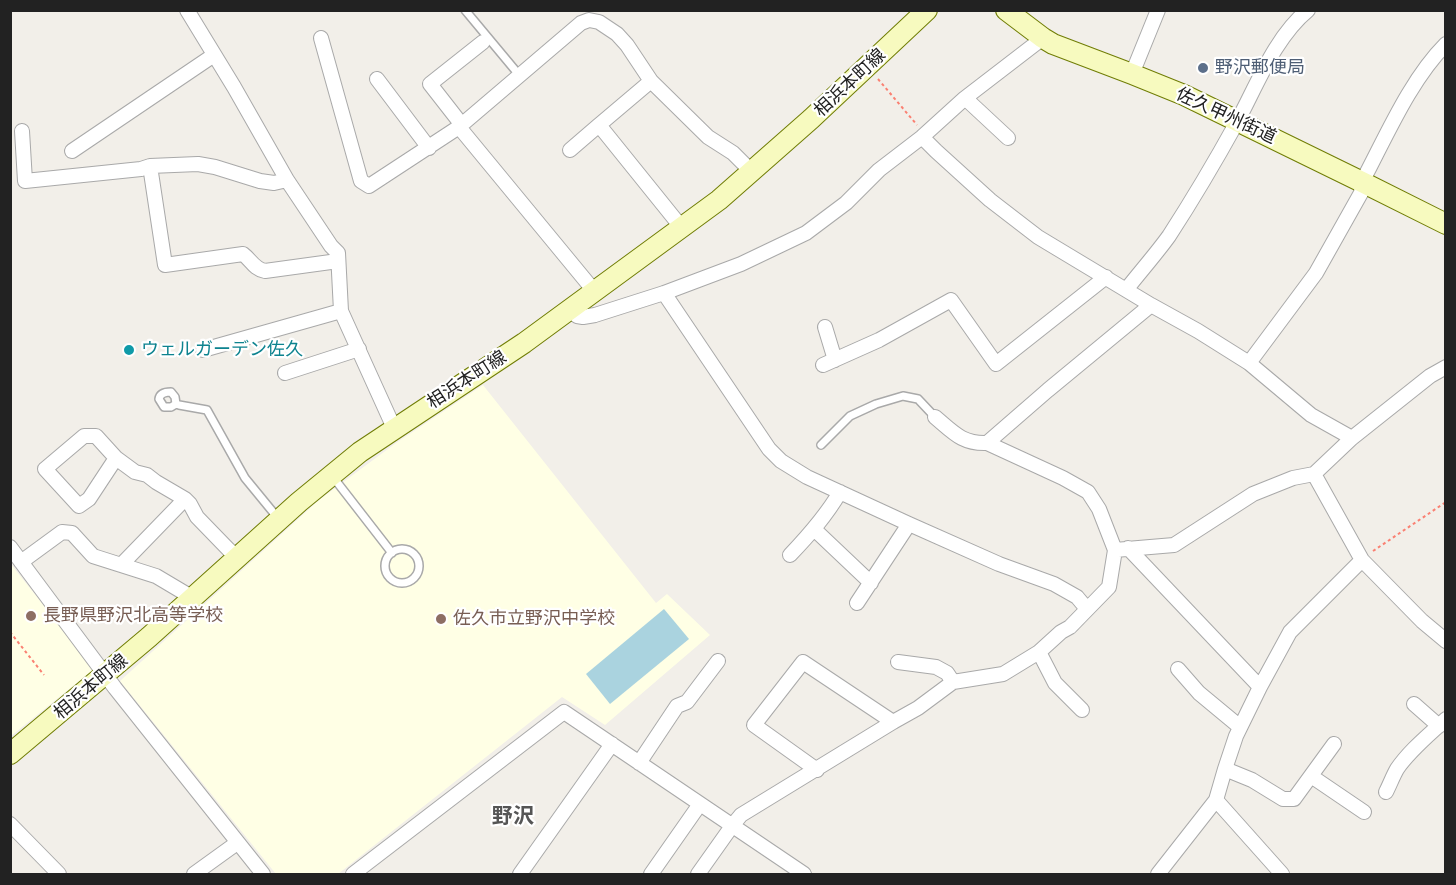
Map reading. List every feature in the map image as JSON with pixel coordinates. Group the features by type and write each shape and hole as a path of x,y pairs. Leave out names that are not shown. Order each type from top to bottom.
{"main road":[{"name":"相浜本町線","path":"10,754 106,675 279,519 360,452 486,369 719,200 927,10"},
{"name":"佐久甲州街道","path":"1006,10 1042,38 1184,95 1446,224"}],"street":[{"path":"187,10 287,180 338,254 341,310 394,428"},
{"path":"1132,74 1158,10"},
{"path":"1126,290 1168,237 1203,181 1238,121 1270,56 1299,17 1308,10"},
{"path":"321,38 361,182 369,186 460,126 581,23 589,20 599,22 617,34 651,81 708,137 733,153 752,172"},
{"path":"570,310 577,316 595,315 664,293 741,264 806,233 846,203 879,170 924,135 965,98 1042,38"},
{"path":"483,42 430,84 460,126 595,292"},
{"path":"1249,363 1316,273 1361,193 1362,182 1414,85 1446,44"},
{"path":"72,151 214,56"},
{"path":"377,79 429,148"},
{"path":"570,150 651,81"},
{"path":"965,98 1008,138"},
{"path":"599,125 682,228"},
{"path":"22,131 25,182 141,169 150,166 198,164 260,181 274,183 287,180"},
{"path":"924,135 936,151 990,200 1038,237 1249,363 1311,415 1352,438"},
{"path":"150,166 165,265 243,254 251,260 254,267 265,271 338,261"},
{"path":"825,327 829,362 879,340 951,300 996,364 1106,277"},
{"path":"664,293 769,449 781,461 807,477 909,524 999,564 1054,584 1077,597 1087,609"},
{"path":"987,443 1151,305"},
{"path":"203,350 341,310"},
{"path":"285,373 359,349"},
{"path":"1122,549 1174,545 1253,494 1293,478 1314,474 1352,438 1430,376 1446,367"},
{"path":"935,417 963,440 975,444 987,443 1088,492 1122,549 1260,687"},
{"path":"116,458 89,499 79,506 45,469 84,436 96,436 116,458 135,472 147,475 185,499 197,517 238,557"},
{"path":"1314,474 1362,560 1422,621 1446,641"},
{"path":"790,555 814,529 840,492"},
{"path":"121,565 185,499"},
{"path":"857,603 909,524"},
{"path":"814,529 871,583"},
{"path":"21,561 62,532 72,533 93,556 156,576 193,598"},
{"path":"10,548 262,874"},
{"path":"698,874 741,815 918,708 953,682 1003,674 1039,652 1070,627 1109,587 1122,549"},
{"path":"1158,874 1216,800 1236,736 1290,632 1362,560"},
{"path":"1039,652 1055,683 1082,710"},
{"path":"639,763 677,706 687,702 718,661"},
{"path":"817,770 754,725 803,662 893,722"},
{"path":"898,662 936,667 947,673 953,682"},
{"path":"1178,669 1199,693 1240,728"},
{"path":"1386,792 1396,770 1416,746 1442,723 1414,704"},
{"path":"353,874 564,712 804,874"},
{"path":"520,874 612,744"},
{"path":"1225,769 1252,780 1282,799 1294,799 1334,744"},
{"path":"1311,776 1364,812"},
{"path":"1216,800 1282,874"},
{"path":"651,874 700,804"},
{"path":"10,824 59,874"},
{"path":"194,874 237,843"}],"lane":[{"path":"465,10 520,76"},
{"path":"820,445 850,416 876,404 903,396 918,399 935,417"},
{"path":"176,404 207,410 245,478 279,519"},
{"path":"331,475 392,553"},
{"path":"403,550 414,554 419,570 413,579 402,583 388,576 386,561 392,553 403,550"}],"path":[{"path":"867,67 924,135"},
{"path":"1362,560 1446,502"},
{"path":"10,632 44,675"}],"shaded area":[{"name":"佐久市立野沢中学校","path":"483,385 656,603 667,594 710,635 605,725 562,697 338,874 276,874 120,681 319,500 396,443"},
{"name":"長野県野沢北高等学校","path":"10,563 94,669 11,736 10,736"}],"water":[{"path":"664,609 689,639 610,704 586,674"}],"place":[{"name":"野沢郵便局","path":"1203,68"},
{"name":"ウェルガーデン佐久","path":"129,350"},
{"name":"長野県野沢北高等学校","path":"31,616"},
{"name":"佐久市立野沢中学校","path":"441,619"}],"district":[{"name":"野沢","path":"513,817"}]}
